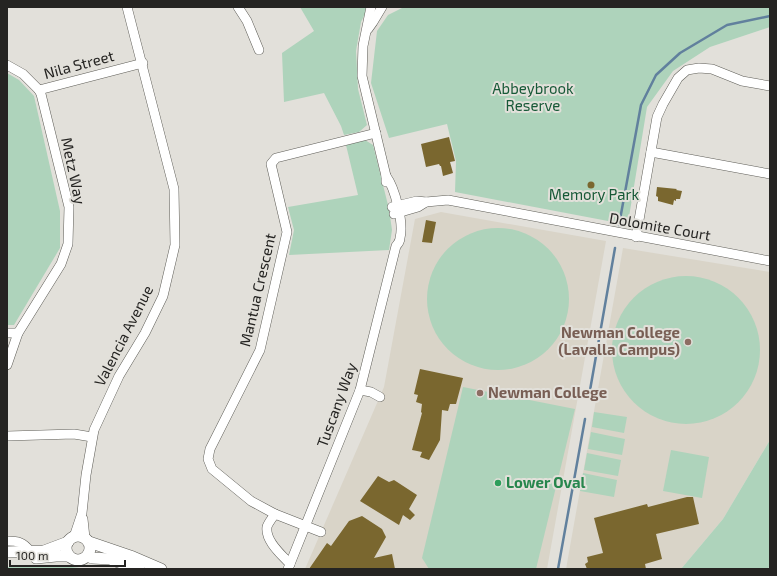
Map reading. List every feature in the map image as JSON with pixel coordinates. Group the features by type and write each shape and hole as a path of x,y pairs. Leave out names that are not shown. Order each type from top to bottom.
{"main road":[{"path":"7,559 69,556 78,561 88,556 90,549 79,540"},
{"path":"69,556 66,547 79,540"},
{"path":"7,552 44,551 79,540 132,557 161,569"},
{"path":"88,556 92,558 110,559 140,569"}],"street":[{"name":"Valencia Avenue","path":"79,540 92,437 119,376 145,333 163,296 175,245 174,189 143,62 127,7"},
{"path":"238,7 247,21 259,50"},
{"name":"Tuscany Way","path":"289,566 360,390 396,246 400,238 401,225 386,185 386,176 362,76 363,46 371,7"},
{"name":"Tuscany Way","path":"367,30 382,7"},
{"name":"Nila Street","path":"7,65 23,74 39,90 143,62"},
{"path":"636,237 657,117 662,104 678,78 687,70 699,68 712,69 742,81 770,86"},
{"name":"Metz Way","path":"7,365 18,333 61,264 68,244 69,207 39,90"},
{"name":"Mantua Crescent","path":"321,532 276,514 251,501 212,469 208,459 210,449 260,350 287,232 271,164 276,158 376,133"},
{"path":"651,152 770,174"},
{"name":"Dolomite Court","path":"395,210 417,201 426,202 448,200 636,237 770,261"},
{"path":"7,333 18,333"},
{"path":"360,390 371,392 380,397"},
{"path":"7,436 74,434 92,437"},
{"path":"276,514 267,527 268,536 289,566"},
{"path":"7,541 18,541 26,546 30,552"}],"shaded area":[{"name":"Newman College","path":"441,212 606,241 547,569 305,569 384,387 415,219"},
{"name":"Newman College","path":"623,248 770,272 770,440 723,519 681,569 566,569"}],"green space":[{"path":"300,7 367,7 361,22 356,51 358,89 367,125 359,132 344,135 324,93 284,102 282,53 314,31"},
{"name":"Abbeybrook Reserve","path":"404,7 770,7 770,27 710,47 673,71 647,107 628,223 608,221 455,192 456,161 447,124 389,138 371,83 377,31 388,15"},
{"path":"7,73 19,80 34,96 60,211 60,248 14,325 7,325"},
{"path":"365,140 373,145 389,209 392,230 389,250 289,255 294,230 288,207 358,195 346,145"},
{"path":"498,228 519,231 543,244 553,254 566,278 569,299 566,320 553,344 543,354 519,367 498,370 477,367 453,354 443,344 430,320 427,299 430,278 443,254 453,244 477,231"},
{"path":"686,276 707,279 721,285 733,293 743,303 751,315 757,329 760,350 757,371 751,385 743,397 733,407 721,415 707,421 686,424 665,421 651,415 639,407 629,397 621,385 615,371 612,350 615,329 621,315 629,303 639,293 651,285 665,279"},
{"name":"Lower Oval","path":"463,387 575,409 536,569 429,569 422,558"},
{"path":"594,412 627,417 624,433 592,427"},
{"path":"591,432 625,439 622,455 588,449"},
{"path":"770,440 770,565 768,569 681,569 723,519"},
{"path":"671,450 709,457 702,498 663,491"},
{"path":"587,453 621,460 618,476 584,470"},
{"path":"583,473 617,480 614,497 580,491"},
{"path":"63,566 89,569 7,569 7,567"}],"building":[{"path":"449,137 455,161 450,162 453,173 443,176 441,166 439,164 426,167 421,144"},
{"path":"591,181 594,182 594,188 591,189 588,188 587,185 588,182"},
{"path":"657,187 682,191 680,199 676,199 676,201 674,200 673,205 658,201 658,197 656,196"},
{"path":"426,220 436,222 432,243 422,242"},
{"path":"420,369 463,378 456,404 450,404 448,411 442,410 440,440 429,460 420,457 422,452 412,450 422,413 422,404 416,402 418,395 414,394"},
{"path":"378,476 389,482 394,480 417,495 409,509 415,515 410,520 403,515 399,525 360,501"},
{"path":"687,497 693,497 699,524 656,534 662,559 645,564 646,569 587,569 585,564 588,562 587,557 603,553 594,518 647,504 648,507"},
{"path":"362,516 382,529 386,537 374,558 392,554 395,569 309,569 327,543 331,546 349,521"}],"waterway":[{"path":"619,225 641,105 656,75 680,53 727,25 770,16"},
{"path":"589,396 615,248"},
{"path":"558,569 585,419"}],"place":[{"name":"Newman College (Lavalla Campus)","path":"688,342"},
{"name":"Newman College","path":"480,393"},
{"name":"Lower Oval","path":"498,483"}],"park label":[{"name":"Memory Park","path":"594,195"}]}
